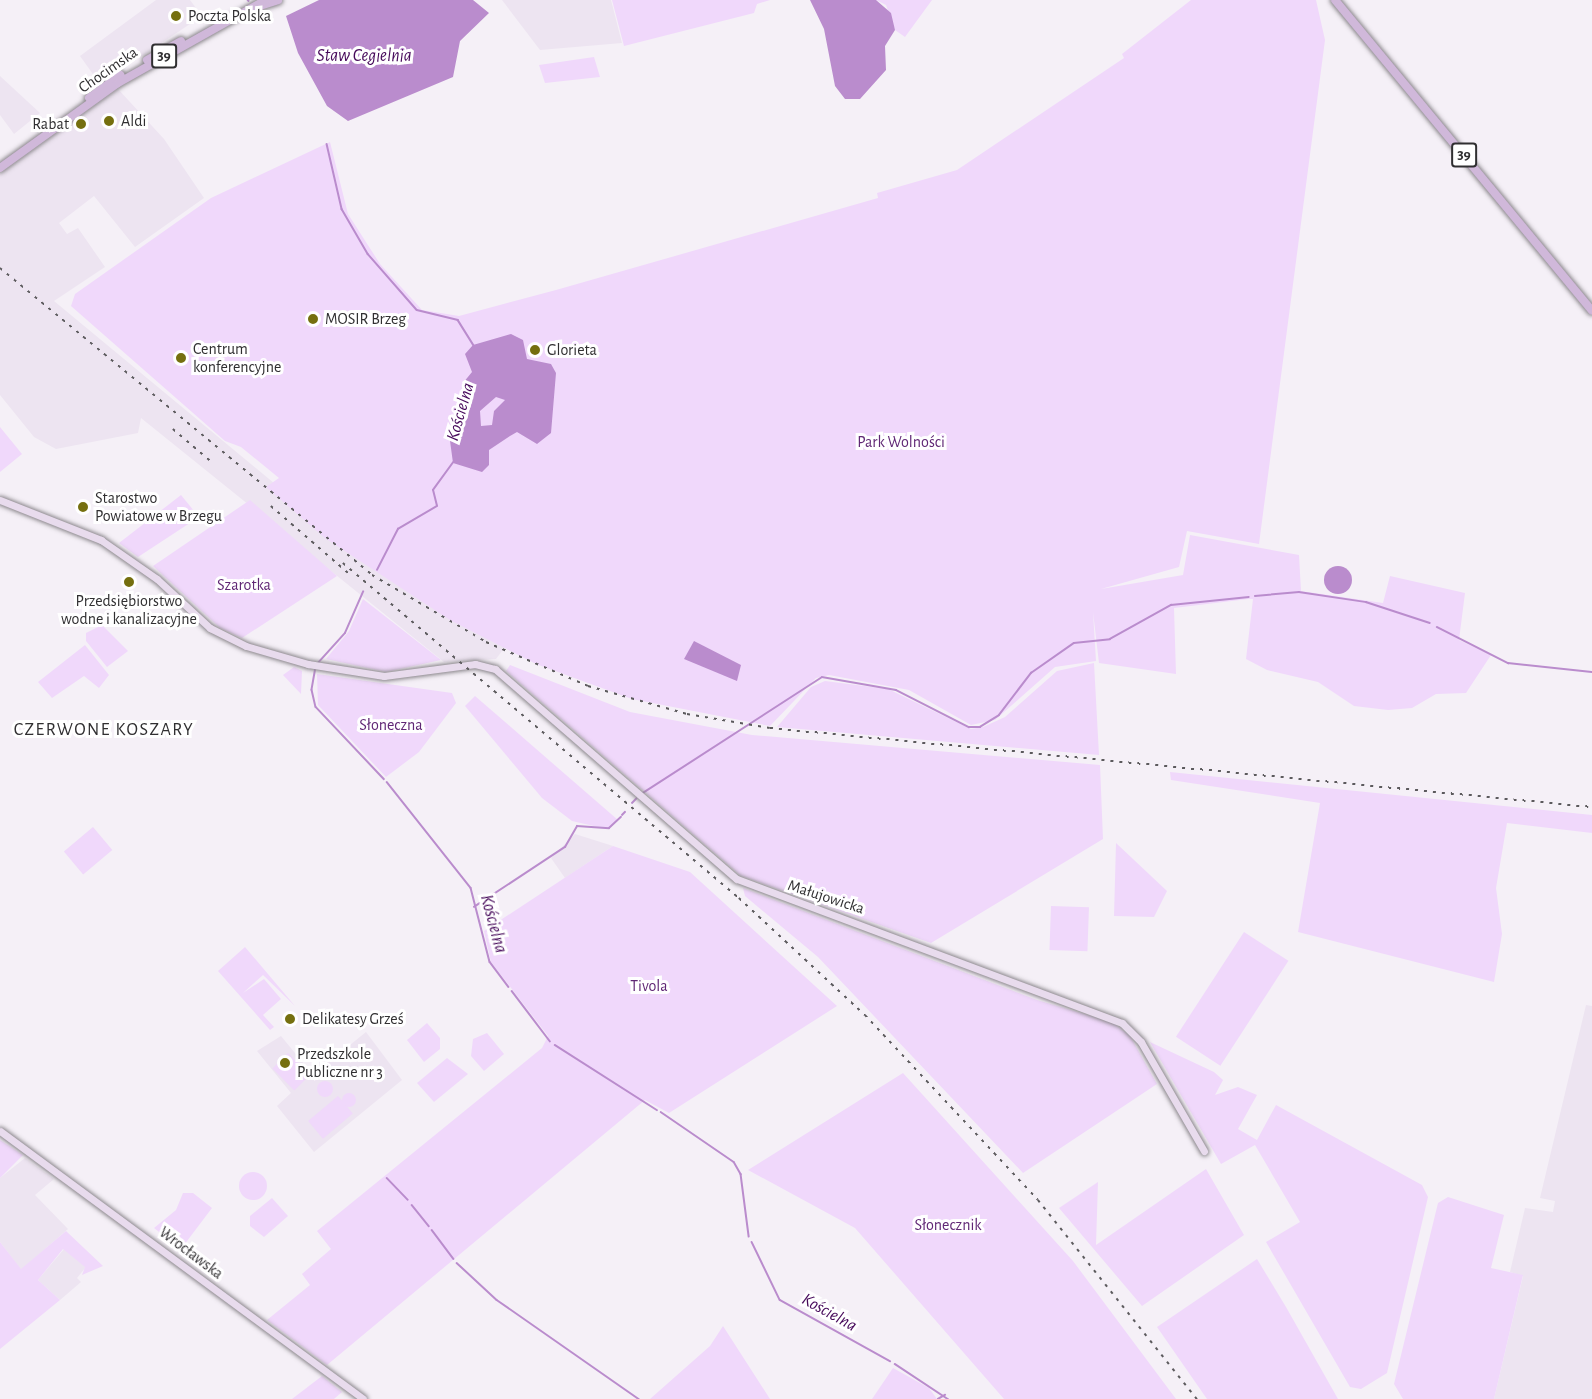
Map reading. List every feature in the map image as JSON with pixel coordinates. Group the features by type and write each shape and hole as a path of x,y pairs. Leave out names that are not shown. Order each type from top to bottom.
{"main road":[{"name":"39","path":"256,7 266,0"},
{"name":"39","path":"256,7 278,0"},
{"name":"39","path":"1335,0 1592,310"},
{"name":"Chocimska","path":"0,168 107,84 160,51 256,7"}],"street":[{"name":"Małujowicka","path":"0,500 101,540 152,574 220,635 317,666 384,676 475,664 495,669 745,884 854,919 995,980 1122,1023 1141,1042 1204,1151"},
{"name":"Wrocławska","path":"0,1131 363,1399"}],"shaded area":[{"path":"156,0 190,0 202,16 100,84 80,56"},
{"path":"502,0 611,0 622,43 540,50"},
{"path":"0,76 40,113 14,134 0,115"},
{"path":"118,89 164,139 204,198 135,247 94,196 59,223 67,234 78,228 105,267 54,301 333,532 508,643 496,659 444,662 141,418 138,433 56,449 34,437 0,395 0,174"},
{"path":"575,834 613,846 565,878 551,858"},
{"path":"1586,1005 1592,1006 1592,1399 1494,1399 1523,1276 1510,1272 1525,1208 1553,1212 1555,1201 1540,1198"},
{"path":"366,1032 402,1080 314,1152 277,1106 291,1093 257,1051 281,1036 313,1075"},
{"path":"25,1158 54,1179 35,1195 68,1229 21,1270 0,1242 0,1178"},
{"path":"64,1249 86,1267 77,1278 81,1282 60,1300 38,1280"}],"green space":[{"path":"612,0 770,0 757,4 754,13 624,46"},
{"path":"876,0 932,0 905,37 895,30 886,5"},
{"name":"Park Wolności","path":"1191,0 1316,0 1325,40 1259,544 1187,531 1179,567 1101,589 1183,575 1190,535 1299,555 1301,591 1383,603 1390,576 1465,593 1459,640 1491,655 1466,693 1436,694 1412,708 1388,710 1354,706 1318,682 1267,670 1246,659 1253,599 1248,599 1174,608 1176,674 1099,663 1093,612 1096,661 1055,667 995,720 971,725 909,690 829,675 816,678 770,726 632,699 536,664 450,620 325,538 266,487 279,478 241,447 225,441 71,306 75,294 211,198 330,142 348,214 380,264 422,310 459,316 556,290 878,198 877,193 957,170 1124,58 1122,54"},
{"path":"594,57 600,77 545,83 539,65"},
{"path":"0,427 22,454 0,472"},
{"path":"181,495 199,517 138,557 119,543"},
{"name":"Szarotka","path":"250,500 337,576 242,638 220,628 153,566"},
{"path":"363,599 441,660 386,672 326,659 349,631"},
{"path":"102,625 128,651 107,667 86,641 86,633"},
{"path":"85,645 109,675 99,688 84,676 52,698 38,682"},
{"path":"1094,663 1099,755 777,727 811,687 825,681 888,689 971,729 983,727 1005,717 1057,671"},
{"path":"510,665 630,712 752,735 1100,765 1103,839 931,943 741,876 506,671"},
{"path":"294,667 302,671 301,694 283,675"},
{"name":"Słoneczna","path":"317,674 452,693 456,703 419,752 386,777 318,705"},
{"path":"475,696 618,820 607,829 572,821 542,798 465,706"},
{"path":"1170,772 1592,815 1592,833 1507,823 1496,888 1502,934 1494,982 1298,932 1320,803 1171,780"},
{"path":"93,827 112,850 83,874 64,851"},
{"path":"1116,843 1167,891 1154,917 1114,916"},
{"name":"Tivola","path":"613,846 690,872 837,1006 669,1113 645,1100 327,1365 267,1320 310,1285 302,1274 331,1249 317,1231 542,1048 548,1036 491,962 484,931"},
{"path":"743,888 1037,1000 1112,1022 1130,1036 1157,1084 1023,1173 818,957 745,896"},
{"path":"1051,906 1089,907 1087,951 1049,950"},
{"path":"1244,932 1288,961 1220,1066 1176,1037"},
{"path":"245,947 295,1006 263,975 243,993 264,979 281,999 263,1015 274,1027 270,1030 218,971"},
{"path":"427,1023 440,1038 440,1049 424,1062 407,1040"},
{"path":"487,1033 504,1054 484,1071 471,1056 473,1039"},
{"path":"1150,1042 1214,1072 1223,1080 1215,1095 1238,1087 1257,1095 1238,1129 1257,1140 1276,1105 1422,1185 1428,1197 1387,1373 1361,1389 1350,1387 1266,1242 1300,1222 1255,1145 1221,1164"},
{"path":"288,1053 310,1075 294,1090 272,1069"},
{"path":"447,1058 468,1074 434,1102 417,1083"},
{"name":"Słonecznik","path":"903,1073 1073,1261 1176,1399 1004,1399 855,1228 748,1170"},
{"path":"322,1081 328,1081 333,1089 331,1095 322,1097 317,1092 317,1086"},
{"path":"346,1093 352,1093 356,1100 352,1107 346,1107 342,1103 342,1097"},
{"path":"338,1096 353,1114 323,1139 308,1121"},
{"path":"0,1140 23,1155 0,1178"},
{"path":"1206,1169 1244,1235 1142,1306 1059,1208 1098,1182 1096,1245"},
{"path":"253,1172 263,1176 267,1186 263,1196 253,1200 243,1196 239,1186 243,1176"},
{"path":"183,1193 193,1193 212,1208 181,1249 154,1228 176,1210"},
{"path":"1448,1197 1504,1215 1491,1268 1523,1275 1494,1399 1403,1399 1394,1384 1438,1203"},
{"path":"272,1198 288,1216 264,1237 250,1226 250,1216"},
{"path":"66,1231 103,1266 82,1275 85,1267 63,1249 38,1280 60,1300 0,1349 0,1242 21,1269"},
{"path":"1257,1259 1338,1399 1207,1399 1157,1327"},
{"path":"723,1326 770,1399 650,1399 710,1346"},
{"path":"893,1368 929,1388 937,1399 872,1399"},
{"path":"322,1376 342,1392 334,1399 292,1399"}],"water":[{"name":"Staw Cegielnia","path":"319,0 473,0 489,13 460,41 453,77 348,121 327,106 298,53 286,16"},
{"path":"810,0 876,0 891,13 895,30 885,46 886,70 860,99 845,99 835,86 824,29"},
{"path":"511,334 523,340 527,359 551,364 556,373 551,433 537,444 517,432 489,450 489,465 482,472 453,463 448,426 464,417 463,383 472,372 465,354 473,345","holes":["496,397 505,400 494,411 492,425 481,426 480,411"]},
{"path":"1338,566 1348,570 1352,580 1348,590 1338,594 1328,590 1324,580 1328,570"},
{"path":"694,641 741,665 737,681 684,659"}],"waterway":[{"name":"Kościelna","path":"327,144 342,209 368,254 417,310 458,320 474,346"},
{"name":"Kościelna","path":"377,570 398,529 437,506 433,490 453,462"},
{"name":"Kościelna","path":"318,663 345,633 363,592"},
{"path":"1255,596 1299,592 1366,602 1430,623"},
{"path":"822,677 896,690 969,727 980,727 999,715 1031,673 1074,643 1110,639 1171,605 1249,597"},
{"path":"1437,627 1508,663 1592,672"},
{"name":"Kościelna","path":"316,667 312,690 316,707 384,779"},
{"path":"643,793 821,678"},
{"name":"Kościelna","path":"387,782 471,888 490,962 509,987"},
{"path":"632,803 636,799"},
{"path":"622,815 625,812"},
{"path":"474,907 565,847 577,826 609,828 621,817"},
{"name":"Kościelna","path":"512,991 550,1041"},
{"name":"Kościelna","path":"555,1045 657,1110"},
{"name":"Kościelna","path":"661,1112 734,1162 741,1174 749,1236"},
{"path":"387,1178 408,1200"},
{"path":"412,1205 429,1226"},
{"path":"432,1230 454,1259"},
{"name":"Kościelna","path":"752,1242 780,1300 890,1361"},
{"path":"457,1263 497,1300 639,1399"},
{"name":"Kościelna","path":"895,1364 948,1399"},
{"name":"Kościelna","path":"938,1399 945,1395"}],"railway":[{"path":"0,268 372,575 486,642 588,686 687,714 770,728 1592,807"},
{"path":"173,429 213,463"},
{"path":"271,506 348,573"},
{"path":"343,563 739,898 865,1015 1038,1200 1197,1399"}],"place":[{"name":"Poczta Polska","path":"176,16"},
{"name":"Aldi","path":"109,121"},
{"name":"Rabat","path":"81,124"},
{"name":"MOSIR Brzeg","path":"313,319"},
{"name":"Glorieta","path":"535,350"},
{"name":"Centrum konferencyjne","path":"181,358"},
{"name":"Starostwo Powiatowe w Brzegu","path":"83,507"},
{"name":"Przedsiębiorstwo wodne i kanalizacyjne","path":"129,582"},
{"name":"Delikatesy Grześ","path":"290,1019"},
{"name":"Przedszkole Publiczne nr 3","path":"285,1063"}],"district":[{"name":"CZERWONE KOSZARY","path":"104,730"}]}
